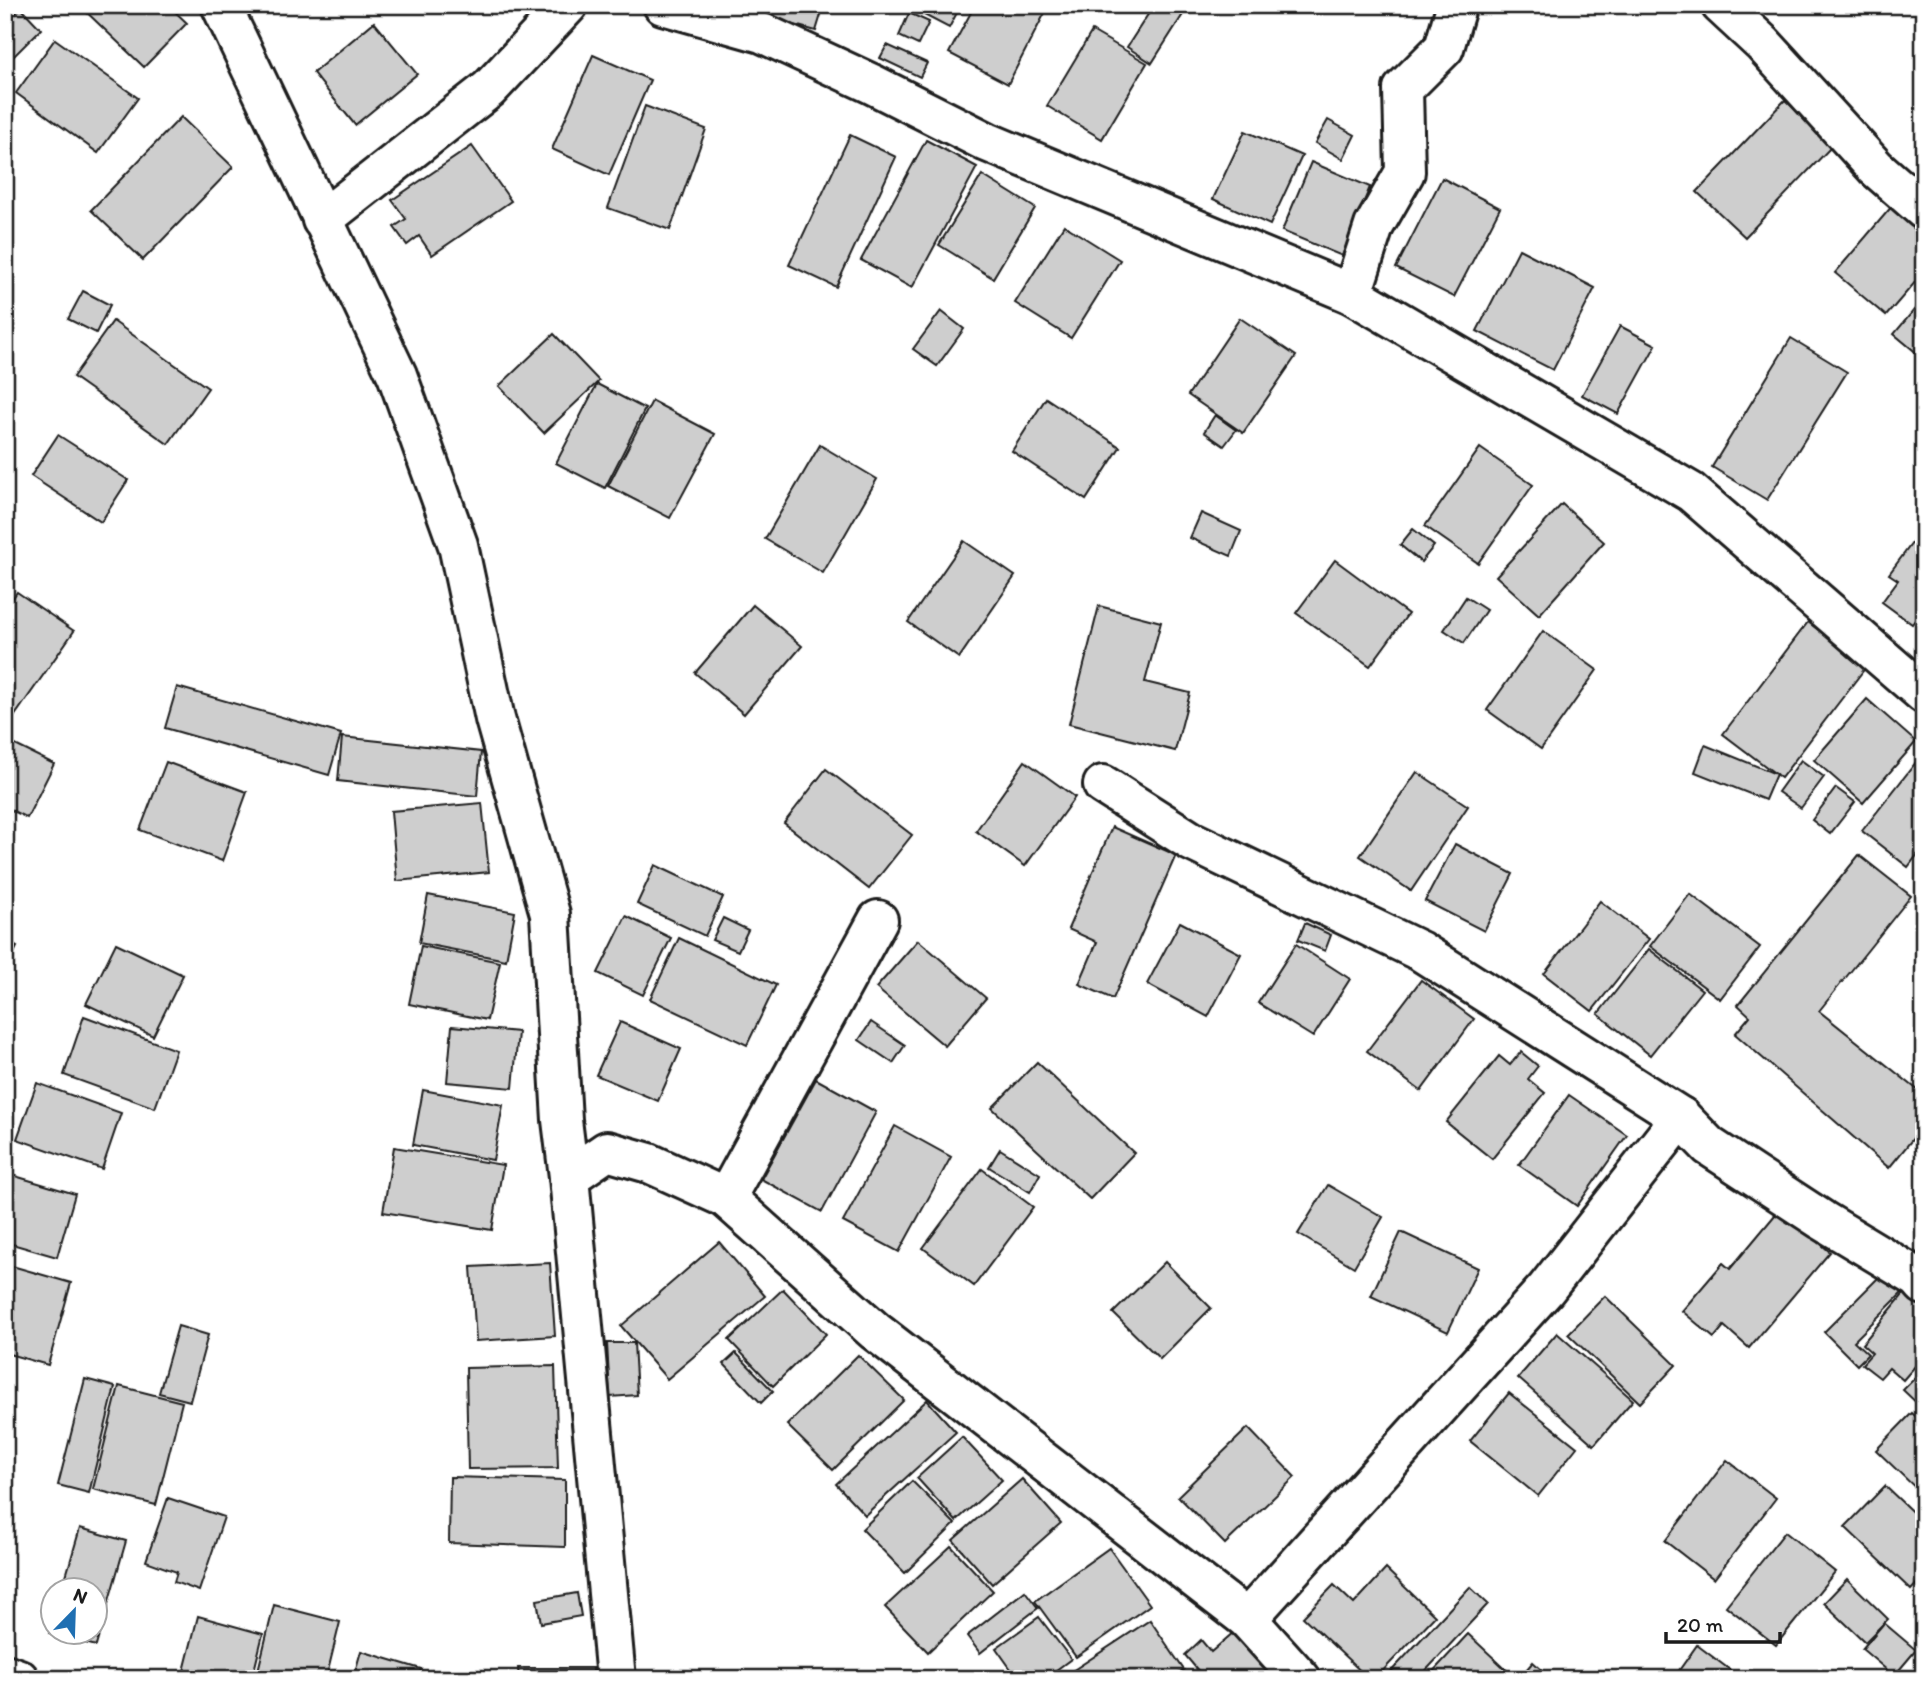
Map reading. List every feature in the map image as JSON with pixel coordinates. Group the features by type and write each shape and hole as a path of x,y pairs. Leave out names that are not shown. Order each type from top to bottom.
{"street":[{"path":"221,5 397,374 458,545 495,719 550,914 562,1120 617,1679"},
{"path":"322,220 489,89 568,5"},
{"path":"663,5 762,33 987,142 1352,294 1691,492 1924,694"},
{"path":"1721,5 1763,44 1876,168 1924,211"},
{"path":"1352,294 1374,226 1405,172 1403,89 1444,48 1456,7"},
{"path":"1103,785 1191,841 1420,951 1681,1117 1709,1146 1822,1220 1918,1278 1924,1285"},
{"path":"726,1198 878,920"},
{"path":"1247,1619 1546,1289 1681,1117"},
{"path":"569,1177 607,1151 649,1163 726,1198 875,1331 1247,1619 1301,1679"},
{"path":"5,1674 19,1679"}],"building":[{"path":"79,5 168,5 187,23 144,67"},
{"path":"731,5 824,5 816,31"},
{"path":"905,5 961,5 949,28"},
{"path":"975,5 1049,5 1008,84 949,53"},
{"path":"1154,5 1189,5 1152,63 1127,47"},
{"path":"21,8 41,29 7,63 5,24"},
{"path":"909,13 929,22 918,45 899,36"},
{"path":"374,22 417,74 355,125 313,73"},
{"path":"1092,31 1147,63 1102,139 1047,106"},
{"path":"55,39 138,98 98,153 16,93"},
{"path":"887,45 927,63 920,77 880,58"},
{"path":"593,55 650,80 609,175 552,149"},
{"path":"1785,100 1833,145 1745,237 1697,192"},
{"path":"645,106 706,129 670,230 608,208"},
{"path":"181,117 233,167 143,260 91,210"},
{"path":"1328,120 1355,135 1343,159 1315,143"},
{"path":"1245,131 1302,156 1270,225 1213,199"},
{"path":"850,135 896,157 836,287 789,265"},
{"path":"926,140 977,167 912,288 861,260"},
{"path":"472,146 511,201 432,255 419,236 407,245 394,227 406,219 392,200"},
{"path":"1311,162 1370,187 1342,256 1282,231"},
{"path":"982,175 1035,208 993,278 939,245"},
{"path":"1442,178 1500,208 1454,297 1396,268"},
{"path":"1893,205 1924,231 1924,272 1886,316 1835,273"},
{"path":"1064,225 1120,260 1071,338 1015,303"},
{"path":"1519,249 1595,288 1553,370 1477,331"},
{"path":"83,291 110,305 96,333 68,319"},
{"path":"1924,298 1924,359 1894,334"},
{"path":"941,311 964,329 937,366 913,349"},
{"path":"1240,318 1296,356 1243,433 1188,395"},
{"path":"113,321 208,388 168,444 73,377"},
{"path":"1620,326 1656,345 1618,414 1582,395"},
{"path":"554,334 599,381 544,433 499,386"},
{"path":"1791,338 1847,372 1767,500 1712,467"},
{"path":"597,384 645,409 605,488 556,463"},
{"path":"1046,398 1120,447 1086,500 1012,451"},
{"path":"652,401 715,434 670,518 608,486"},
{"path":"1215,415 1236,430 1224,446 1204,432"},
{"path":"58,435 128,480 101,522 31,476"},
{"path":"820,445 877,479 823,573 765,539"},
{"path":"1480,448 1533,485 1478,563 1425,526"},
{"path":"1562,504 1604,542 1539,615 1496,576"},
{"path":"1201,513 1241,531 1231,556 1190,538"},
{"path":"1924,527 1924,608 1912,624 1882,602 1898,580 1889,574"},
{"path":"1413,529 1434,546 1421,562 1400,545"},
{"path":"964,541 1015,576 959,658 908,622"},
{"path":"1335,560 1408,614 1370,666 1296,613"},
{"path":"17,592 74,631 9,724 5,721 5,609"},
{"path":"1466,597 1486,610 1464,643 1444,630"},
{"path":"753,605 802,646 744,714 695,673"},
{"path":"1099,606 1161,622 1145,682 1190,693 1175,751 1069,724"},
{"path":"1808,622 1866,667 1781,778 1723,734"},
{"path":"1543,631 1597,670 1541,749 1487,710"},
{"path":"177,687 341,734 329,775 165,728"},
{"path":"1867,699 1916,742 1863,803 1814,760"},
{"path":"342,737 481,752 477,796 338,781"},
{"path":"5,740 54,764 27,818 5,807"},
{"path":"1705,745 1776,774 1765,800 1695,772"},
{"path":"1924,752 1924,846 1908,867 1862,831"},
{"path":"1801,760 1824,777 1801,808 1778,792"},
{"path":"1025,761 1075,797 1025,866 976,831"},
{"path":"166,762 247,792 222,861 140,830"},
{"path":"826,769 912,835 869,889 784,823"},
{"path":"1417,772 1468,806 1411,891 1360,856"},
{"path":"1836,788 1855,802 1830,834 1812,820"},
{"path":"482,803 489,872 397,881 391,811"},
{"path":"1112,827 1176,855 1113,999 1079,984 1097,942 1068,929"},
{"path":"1455,844 1513,874 1484,931 1425,901"},
{"path":"1859,855 1911,896 1819,1011 1924,1095 1924,1125 1889,1168 1735,1034 1750,1016 1738,1005"},
{"path":"655,865 723,897 705,936 637,904"},
{"path":"1690,894 1760,947 1720,999 1650,946"},
{"path":"428,895 515,912 506,960 419,943"},
{"path":"1600,901 1649,939 1592,1011 1544,974"},
{"path":"626,916 671,938 643,995 598,973"},
{"path":"723,918 748,930 738,951 712,940"},
{"path":"1180,922 1241,954 1208,1017 1147,984"},
{"path":"1305,923 1331,935 1325,951 1298,940"},
{"path":"679,938 776,985 747,1045 650,999"},
{"path":"918,940 986,998 945,1046 876,988"},
{"path":"5,941 17,947 5,971"},
{"path":"116,943 183,975 153,1036 86,1004"},
{"path":"1296,944 1350,979 1313,1037 1258,1003"},
{"path":"421,946 500,962 487,1020 409,1004"},
{"path":"1649,949 1702,990 1650,1055 1598,1014"},
{"path":"1421,980 1474,1019 1421,1091 1367,1051"},
{"path":"84,1016 176,1050 155,1108 64,1075"},
{"path":"620,1022 681,1049 658,1101 596,1075"},
{"path":"871,1022 905,1045 893,1063 859,1040"},
{"path":"452,1026 518,1032 513,1088 447,1082"},
{"path":"1521,1052 1538,1066 1528,1079 1545,1093 1492,1159 1446,1122 1499,1056 1510,1065"},
{"path":"1037,1062 1134,1153 1090,1199 992,1108"},
{"path":"816,1079 876,1112 822,1212 761,1179"},
{"path":"37,1083 121,1113 102,1169 17,1139"},
{"path":"423,1090 503,1105 493,1160 413,1145"},
{"path":"1569,1095 1627,1135 1577,1206 1519,1165"},
{"path":"895,1126 951,1157 899,1252 843,1222"},
{"path":"394,1147 503,1165 492,1230 383,1212"},
{"path":"1000,1149 1040,1174 1030,1192 989,1167"},
{"path":"982,1169 1033,1207 974,1286 923,1248"},
{"path":"5,1173 75,1194 57,1257 5,1242"},
{"path":"1328,1185 1383,1217 1354,1267 1298,1234"},
{"path":"1780,1209 1830,1252 1749,1348 1724,1326 1714,1338 1682,1311 1723,1263 1730,1269"},
{"path":"1401,1232 1478,1268 1448,1332 1371,1296"},
{"path":"719,1242 765,1296 667,1379 621,1326"},
{"path":"1165,1262 1211,1308 1160,1359 1113,1313"},
{"path":"550,1263 555,1336 476,1341 471,1267"},
{"path":"5,1264 71,1283 48,1365 5,1353"},
{"path":"1890,1266 1909,1286 1854,1341 1868,1354 1857,1365 1824,1332"},
{"path":"783,1289 826,1334 773,1386 729,1340"},
{"path":"1907,1290 1924,1304 1924,1356 1903,1380 1889,1368 1880,1378 1862,1364 1872,1353 1862,1344"},
{"path":"1605,1296 1676,1365 1640,1403 1568,1334"},
{"path":"178,1326 208,1335 190,1401 159,1393"},
{"path":"1557,1333 1633,1400 1594,1445 1518,1378"},
{"path":"607,1343 634,1343 637,1395 610,1397"},
{"path":"736,1353 773,1391 761,1403 724,1364"},
{"path":"858,1355 904,1400 833,1470 787,1425"},
{"path":"555,1366 558,1468 468,1469 466,1368"},
{"path":"1924,1369 1924,1410 1903,1390"},
{"path":"85,1379 115,1387 89,1493 58,1485"},
{"path":"119,1386 182,1402 156,1505 93,1489"},
{"path":"1509,1393 1577,1447 1538,1496 1470,1441"},
{"path":"927,1400 956,1432 865,1515 836,1484"},
{"path":"1912,1413 1924,1424 1924,1496 1876,1450"},
{"path":"1248,1428 1295,1477 1225,1544 1178,1496"},
{"path":"962,1437 1002,1480 956,1521 917,1478"},
{"path":"1727,1460 1776,1498 1714,1579 1665,1541"},
{"path":"450,1477 565,1480 565,1547 449,1543"},
{"path":"1022,1479 1061,1523 992,1584 953,1540"},
{"path":"912,1481 955,1524 905,1573 862,1529"},
{"path":"1885,1486 1924,1523 1924,1576 1911,1590 1845,1527"},
{"path":"168,1498 224,1517 199,1591 174,1582 177,1572 146,1561"},
{"path":"80,1528 126,1541 108,1604 108,1576 66,1576"},
{"path":"1785,1532 1835,1572 1776,1645 1726,1606"},
{"path":"951,1546 993,1591 928,1652 885,1607"},
{"path":"1109,1548 1150,1605 1076,1657 1035,1601"},
{"path":"1386,1569 1435,1616 1375,1679 1369,1679 1303,1617 1334,1585 1354,1604"},
{"path":"1847,1579 1888,1619 1865,1642 1824,1603"},
{"path":"1470,1587 1488,1604 1418,1679 1384,1679"},
{"path":"1025,1591 1038,1608 980,1653 967,1636"},
{"path":"577,1593 581,1616 541,1623 537,1600"},
{"path":"274,1605 340,1622 326,1679 256,1679"},
{"path":"198,1616 263,1634 252,1679 182,1679"},
{"path":"1039,1617 1071,1659 1044,1679 1018,1679 996,1648"},
{"path":"1150,1620 1184,1670 1171,1679 1060,1679"},
{"path":"1884,1623 1916,1650 1894,1676 1862,1649"},
{"path":"1234,1632 1275,1679 1205,1679 1185,1655 1201,1640 1211,1652"},
{"path":"1468,1634 1513,1676 1510,1679 1426,1679"},
{"path":"1697,1645 1742,1679 1673,1679"},
{"path":"361,1651 421,1669 419,1679 353,1679"},
{"path":"1533,1662 1552,1679 1518,1679"},
{"path":"518,1668 593,1668 593,1679 519,1679"},
{"path":"660,1673 661,1679 638,1679 638,1676"}]}
